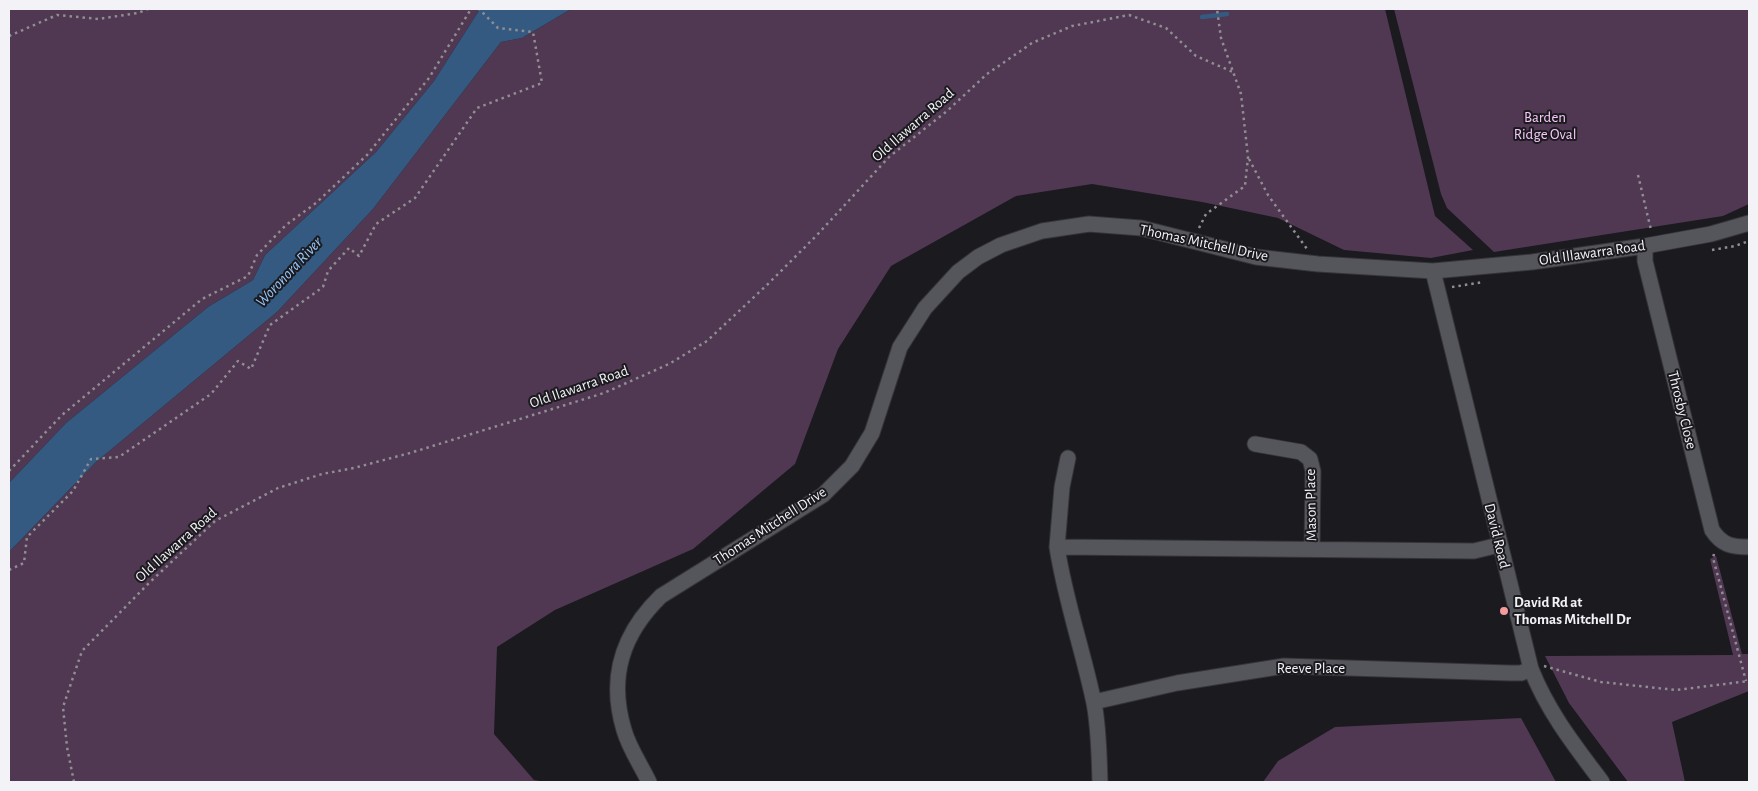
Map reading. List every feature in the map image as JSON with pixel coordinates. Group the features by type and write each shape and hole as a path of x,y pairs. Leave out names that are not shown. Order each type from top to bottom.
{"street":[{"name":"Old Illawarra Road","path":"1433,271 1532,262 1645,246 1711,234 1749,223"},
{"name":"Thomas Mitchell Drive","path":"649,782 624,730 616,693 619,662 631,632 644,613 661,596 823,495 852,466 872,433 900,347 925,308 958,272 978,257 1001,245 1042,230 1089,224 1141,228 1256,257 1318,264 1433,271"},
{"name":"Throsby Close","path":"1645,246 1645,261 1712,530 1719,541"},
{"name":"David Road","path":"1433,271 1499,545 1540,666 1541,695 1554,718 1602,782"},
{"name":"Mason Place","path":"1255,444 1301,452 1310,459 1313,471 1312,550"},
{"path":"1068,458 1062,487 1058,547 1062,580 1094,702 1099,735 1100,782"},
{"path":"1719,541 1729,546 1749,547"},
{"path":"1058,547 1474,550 1499,545"},
{"name":"Reeve Place","path":"1094,702 1187,681 1284,666 1510,673 1521,673 1540,666"}],"path":[{"path":"9,36 57,15 98,19 138,13 148,9"},
{"path":"9,471 62,415 202,299 248,276 257,255 280,231 316,203 367,155 429,78 471,9"},
{"path":"9,570 24,563 27,537 73,491 92,459 119,457 211,394 238,361 251,369 270,325 323,287 328,271 350,248 359,256 376,224 415,198 477,108 542,83 533,32 498,28 479,9"},
{"path":"1194,240 1206,214 1245,186 1248,157 1241,94 1221,38 1216,9"},
{"name":"Old Ilawarra Road","path":"74,782 67,746 63,708 82,651 148,584 216,521 278,488 322,474 354,468 410,453 604,393 669,364 707,341 817,235 889,157 947,111 987,74 1032,43 1072,26 1130,15 1166,28 1196,56 1233,72"},
{"path":"1248,157 1268,195 1318,264"},
{"path":"1638,175 1650,226"},
{"path":"1706,251 1735,246 1749,241"},
{"path":"1450,290 1452,287 1491,281"},
{"path":"1540,666 1601,682 1676,690 1748,681 1713,558 1719,541"}],"green space":[{"path":"9,9 480,9 434,81 376,152 265,255 253,280 208,307 66,423 9,483"},
{"path":"571,9 1385,9 1435,216 1473,250 1431,258 1344,250 1278,218 1202,202 1092,184 1016,196 891,266 838,349 795,464 693,549 555,610 497,647 494,734 534,780 546,782 9,782 9,552 96,462 277,312 373,209 501,42 522,38"},
{"name":"Barden Ridge Oval","path":"1394,9 1749,9 1749,204 1723,216 1494,252 1447,208 1441,194"},
{"path":"1716,556 1742,654 1749,654 1749,691 1672,722 1685,782 1628,782 1569,703 1545,656 1733,655 1710,559"},
{"path":"1521,718 1556,782 1263,782 1278,761 1335,727"}],"water":[{"name":"Woronora River","path":"480,9 571,9 522,38 501,42 373,209 277,312 96,462 9,552 9,483 66,423 208,307 253,280 265,255 376,152 434,81"}],"waterway":[{"path":"1202,17 1227,14"}],"place":[{"name":"David Rd at Thomas Mitchell Dr","path":"1504,611"}]}
